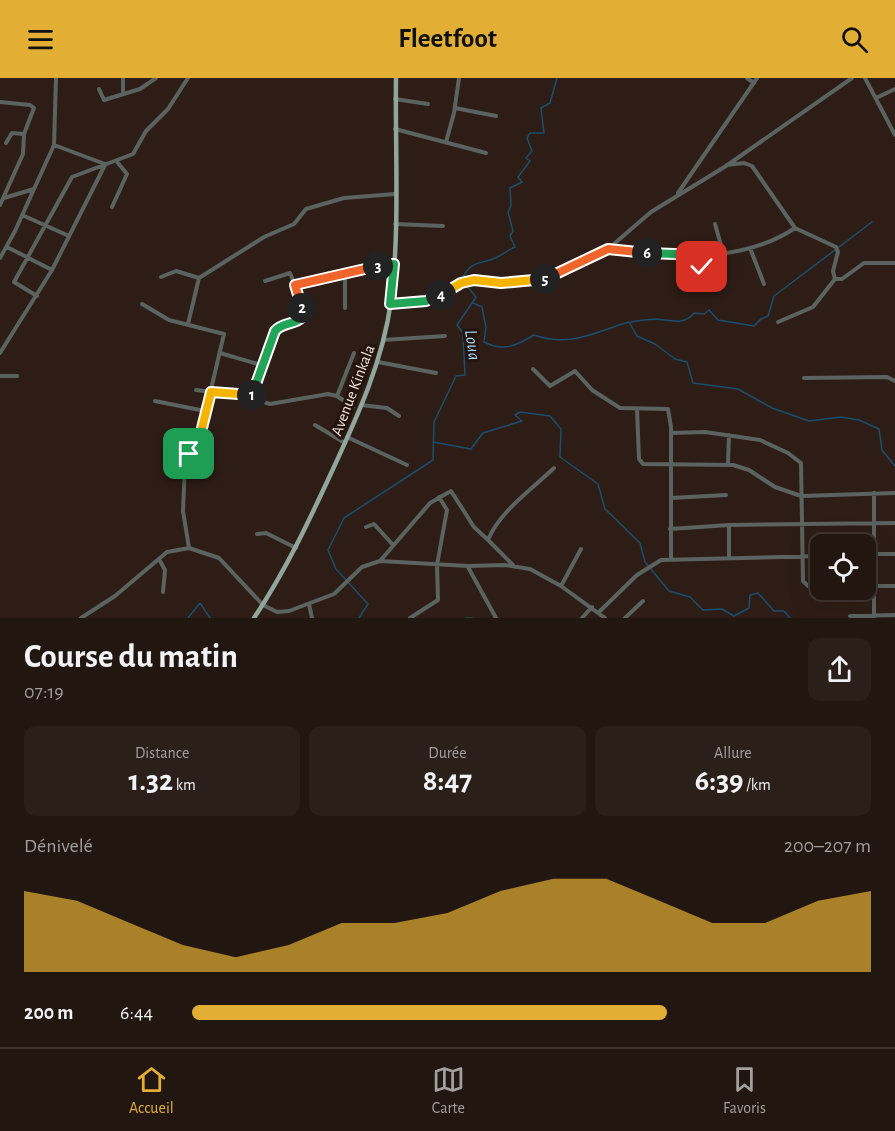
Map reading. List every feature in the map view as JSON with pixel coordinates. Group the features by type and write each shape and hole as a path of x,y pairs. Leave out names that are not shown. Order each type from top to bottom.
{"main road":[{"name":"Avenue Kinkala","path":"254,618 297,548 346,440 378,362 390,304 394,264 395,79"}],"street":[{"path":"0,258 54,145 56,78"},
{"path":"123,78 123,94"},
{"path":"99,88 104,100 144,87 156,78"},
{"path":"37,296 14,284 72,177 118,162 138,149 146,131 168,109 188,78"},
{"path":"446,142 455,108 459,78"},
{"path":"747,78 754,83"},
{"path":"677,195 758,78"},
{"path":"390,304 426,301 466,282 485,280 501,283 543,280 557,276 608,249 651,212 726,166 852,78"},
{"path":"865,78 895,135"},
{"path":"876,98 895,89"},
{"path":"395,99 428,104"},
{"path":"0,102 33,106 34,111 24,134 23,154 0,205"},
{"path":"455,108 496,116"},
{"path":"394,129 486,153"},
{"path":"6,142 11,134 24,134"},
{"path":"54,145 95,158 105,165"},
{"path":"112,207 127,174 118,162"},
{"path":"726,166 748,164 758,171 795,228 836,247 838,252 833,271 836,279"},
{"path":"0,353 52,270 105,165"},
{"path":"3,198 34,189"},
{"path":"21,193 25,196 27,204"},
{"path":"188,324 199,278 264,237 294,224 306,209 344,198 394,194"},
{"path":"22,215 69,236"},
{"path":"394,224 443,226"},
{"path":"715,224 723,252"},
{"path":"608,249 673,256 702,255 765,245 795,228"},
{"path":"7,246 52,270"},
{"path":"750,248 764,284"},
{"path":"701,280 702,255"},
{"path":"836,279 842,279 864,263 895,263"},
{"path":"295,285 394,264"},
{"path":"161,277 176,271 199,278"},
{"path":"251,397 261,365 279,326 297,322 301,318 302,310 290,273 265,281"},
{"path":"345,274 345,308"},
{"path":"778,322 813,307 836,279"},
{"path":"142,304 170,320 224,332 201,432 185,463 183,511 189,548"},
{"path":"383,340 445,336"},
{"path":"220,353 261,365"},
{"path":"337,396 354,353"},
{"path":"378,362 436,373"},
{"path":"534,369 548,386 575,371 592,390 616,407 668,409 671,433 671,559"},
{"path":"0,376 17,376"},
{"path":"804,378 887,377 895,381"},
{"path":"196,390 251,397 270,404 324,394 337,396 353,407"},
{"path":"155,401 205,411"},
{"path":"361,405 387,408 399,416"},
{"path":"637,409 639,461 645,465 728,464 741,466 775,488 801,496 895,492"},
{"path":"315,425 407,465"},
{"path":"671,433 729,435 760,440 799,459 803,465 801,496 804,583 810,586"},
{"path":"728,464 729,435"},
{"path":"488,540 498,522 554,468"},
{"path":"380,561 425,508 439,497 453,492 474,526 514,565"},
{"path":"874,493 874,534"},
{"path":"671,498 726,495"},
{"path":"410,618 437,602 436,565 446,515 439,497"},
{"path":"670,529 729,525 895,523"},
{"path":"366,527 374,524 393,545"},
{"path":"729,525 729,556"},
{"path":"257,534 266,533 297,548"},
{"path":"81,618 115,596 167,552 189,548 219,558 263,605 283,612 334,594 366,565 380,561 468,566 514,565 537,572 561,586 605,618"},
{"path":"561,586 581,549"},
{"path":"876,554 895,554"},
{"path":"598,612 637,575 661,560 729,556 810,557"},
{"path":"159,559 165,570 163,592"},
{"path":"468,566 496,618"},
{"path":"876,586 895,586"},
{"path":"874,600 874,617"},
{"path":"625,618 643,601"},
{"path":"309,604 312,618"},
{"path":"582,618 592,607"},
{"path":"850,616 895,615"}],"waterway":[{"name":"Loua","path":"465,282 463,277 471,267 494,259 515,247 510,236 513,231 508,212 511,206 510,188 522,182 518,177 530,161 526,158 532,151 527,138 530,133 544,133 541,108 550,103 557,78"},
{"path":"631,322 656,319 681,321 694,313 704,314 709,310 718,320 754,326 768,316 774,296 872,222"},
{"name":"Loua","path":"359,618 368,604 336,569 328,550 344,518 433,460 434,422 456,376 465,375 463,333 457,325 476,297 467,286"},
{"path":"473,303 482,307 486,327 484,342 497,347 515,345 534,335 559,340 582,337 629,322 637,336 655,344 675,359 687,362 693,383 738,389 772,408 809,421 841,417 859,420 879,429 882,450 895,466"},
{"path":"433,442 471,449 483,433 522,421 515,415 520,412 550,416 561,429 560,457 598,484 605,509 640,543 645,562 669,591 690,597 703,610 722,609 734,616 749,608 750,595 758,593 774,611 784,611 790,618"},
{"path":"188,618 200,603 210,618"},
{"path":"466,618 472,618"}],"route":[{"path":"189,454 201,432 211,392 251,397 275,331 279,326 297,322 301,318 302,310 295,285 322,277 394,264 390,304 426,301 461,283 474,280 501,283 550,278 608,249 673,256 702,255 702,267"}]}
